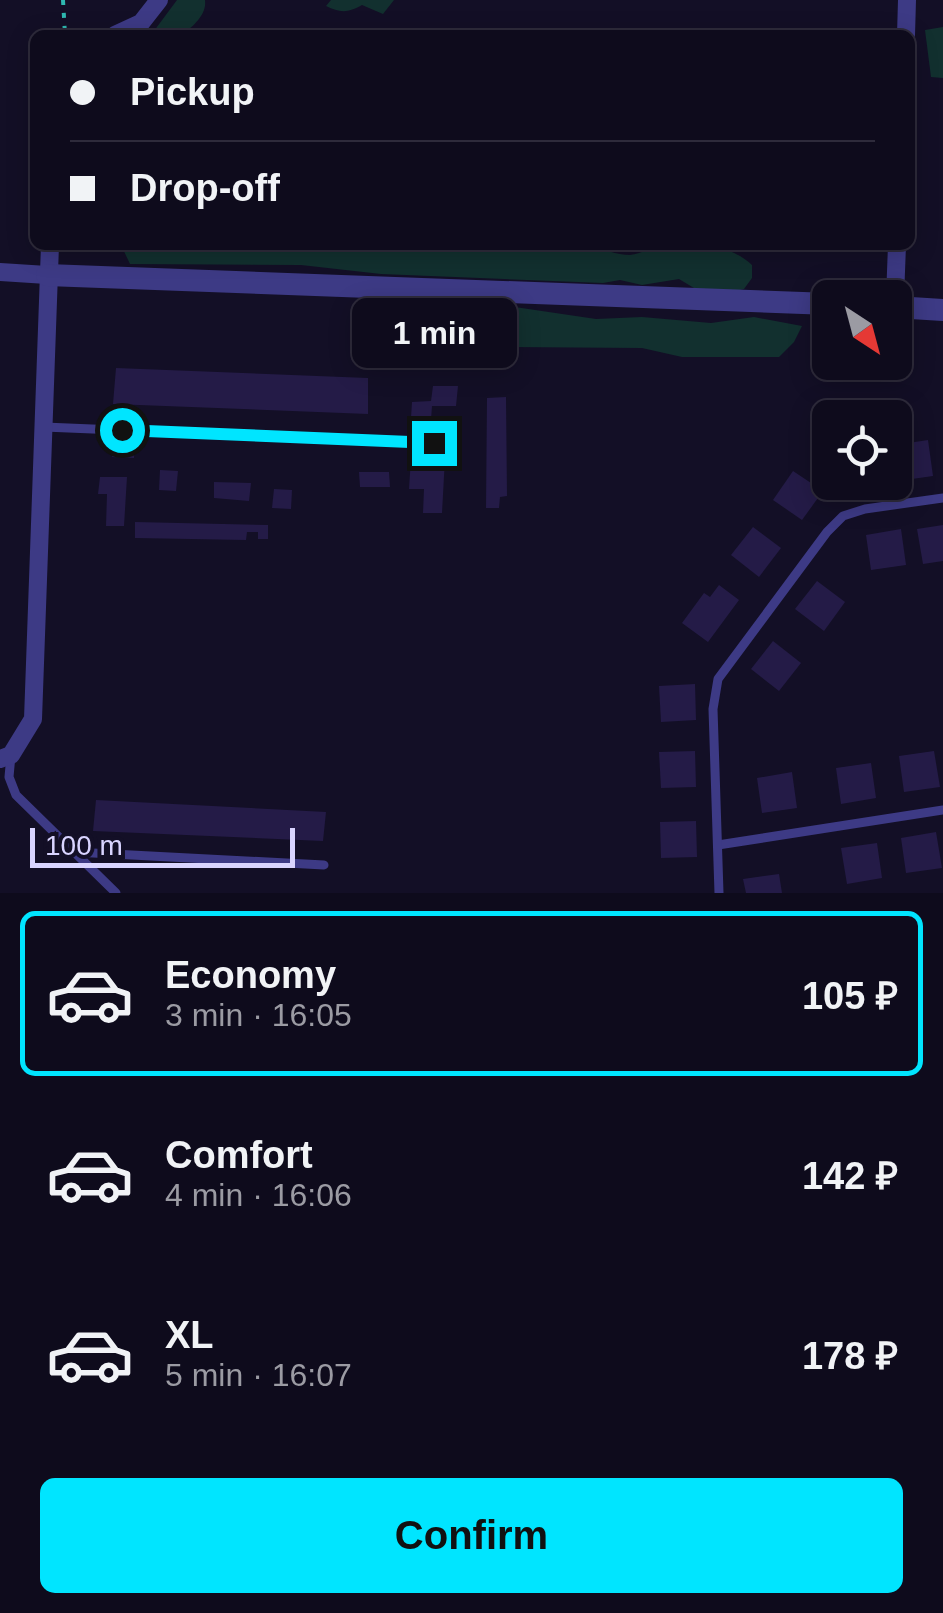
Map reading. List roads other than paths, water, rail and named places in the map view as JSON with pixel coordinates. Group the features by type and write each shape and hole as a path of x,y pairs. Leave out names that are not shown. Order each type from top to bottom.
{"street":[{"path":"126,30 142,23 159,0"},
{"path":"906,30 907,0"},
{"path":"5,757 33,719 50,250"},
{"path":"896,280 897,250"},
{"path":"0,272 812,303"},
{"path":"912,308 943,310"}],"lane":[{"path":"44,427 434,443"},
{"path":"719,893 713,709 718,680 842,516 943,498"},
{"path":"5,757 16,796 116,893"},
{"path":"718,845 943,810"},
{"path":"74,852 324,866"}]}
